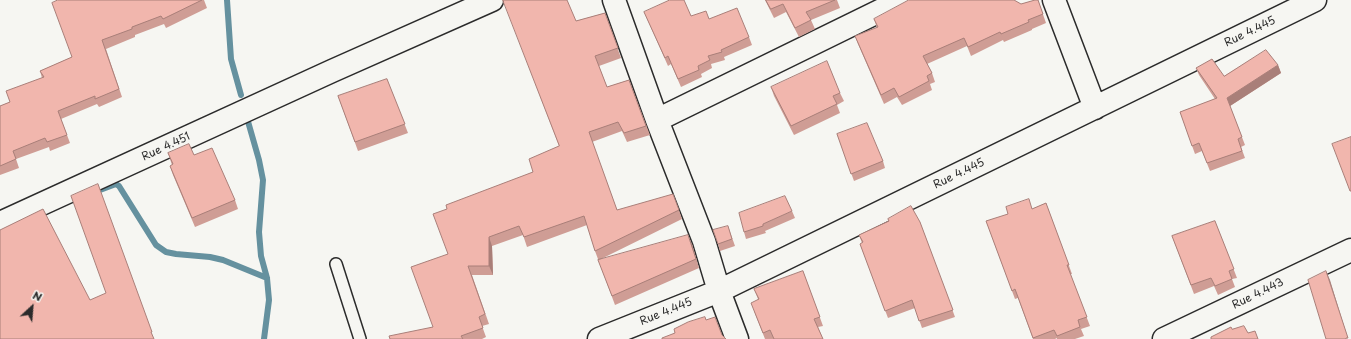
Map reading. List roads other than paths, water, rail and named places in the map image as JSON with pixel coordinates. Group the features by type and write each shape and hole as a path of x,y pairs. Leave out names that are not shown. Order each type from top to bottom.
{"street":[{"name":"Rue 4.451","path":"0,223 332,71 492,0"},
{"path":"614,0 657,120 704,241 719,291 737,339"},
{"path":"657,120 902,0"},
{"path":"1054,0 1095,108"},
{"name":"Rue 4.445","path":"599,339 719,291 1315,0"},
{"name":"Rue 4.443","path":"1164,339 1351,250"}],"lane":[{"path":"336,264 360,339"}],"waterway":[{"path":"227,0 231,59 241,95"},
{"path":"247,118 263,180 259,232 261,256 267,278 269,300 264,339"},
{"path":"92,193 116,184 119,186 156,245 166,252 223,260 267,278"}]}
